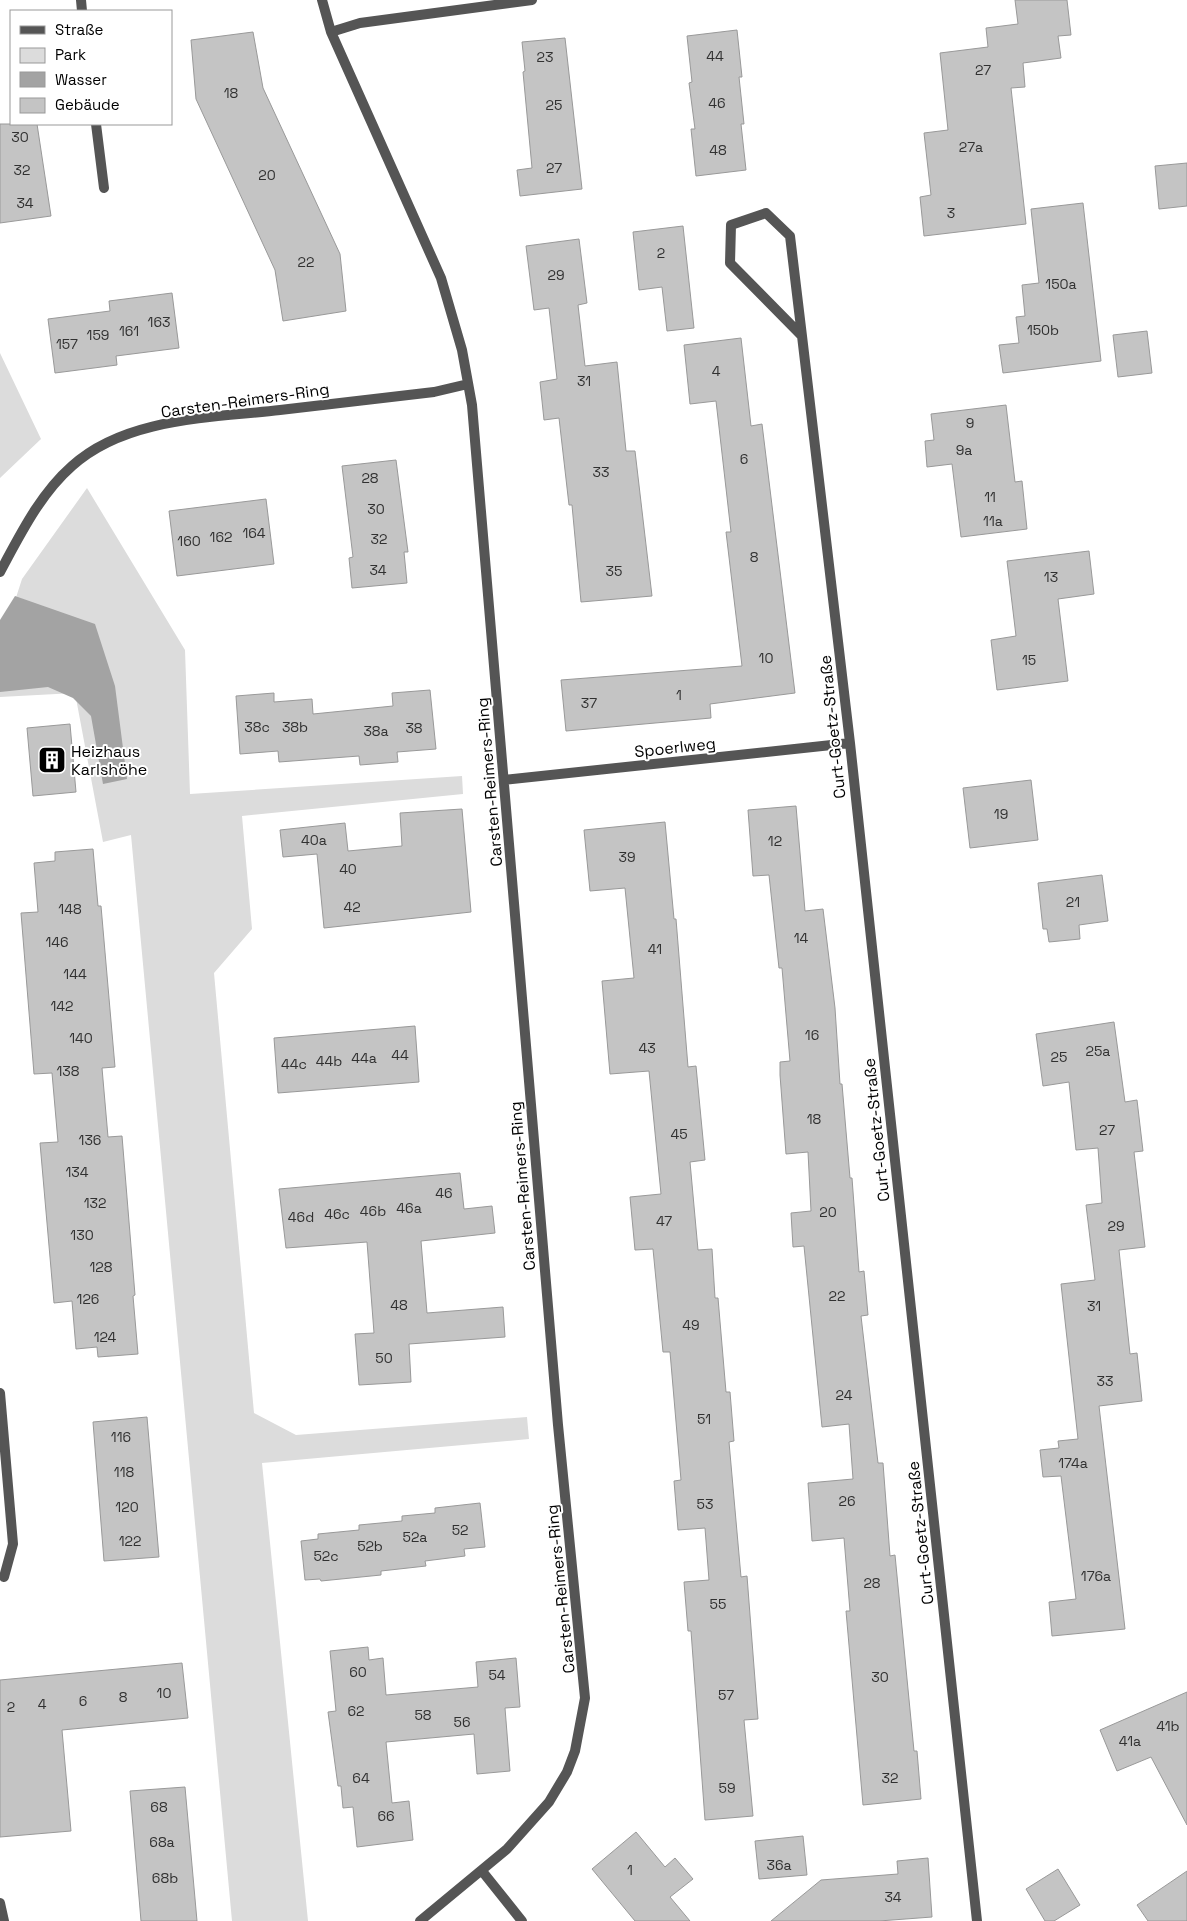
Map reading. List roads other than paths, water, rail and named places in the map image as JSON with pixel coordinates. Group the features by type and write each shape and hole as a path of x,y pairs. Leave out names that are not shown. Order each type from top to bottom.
{"street":[{"name":"Carsten-Reimers-Ring","path":"322,0 331,32 440,278 457,332 472,405 558,1425 585,1698 575,1751 567,1772 549,1802 525,1830 482,1871 420,1921"},
{"path":"331,32 360,23 532,0"},
{"path":"96,125 104,188"},
{"name":"Curt-Goetz-Straße","path":"802,336 730,263 731,226 766,213 790,236 802,336 850,743 977,1921"},
{"name":"Carsten-Reimers-Ring","path":"0,572 36,510 59,480 72,466 92,451 122,437 174,422 434,392 468,384"},
{"name":"Spoerlweg","path":"504,780 850,743"},
{"path":"0,1393 13,1544 4,1577"},
{"path":"482,1871 522,1921"},
{"path":"0,1903 4,1921"}],"water":[{"path":"15,596 95,624 115,686 127,779 103,784 91,716 73,698 48,687 0,692 0,620"}],"place":[{"name":"Heizhaus Karlshöhe","path":"52,760"}]}
